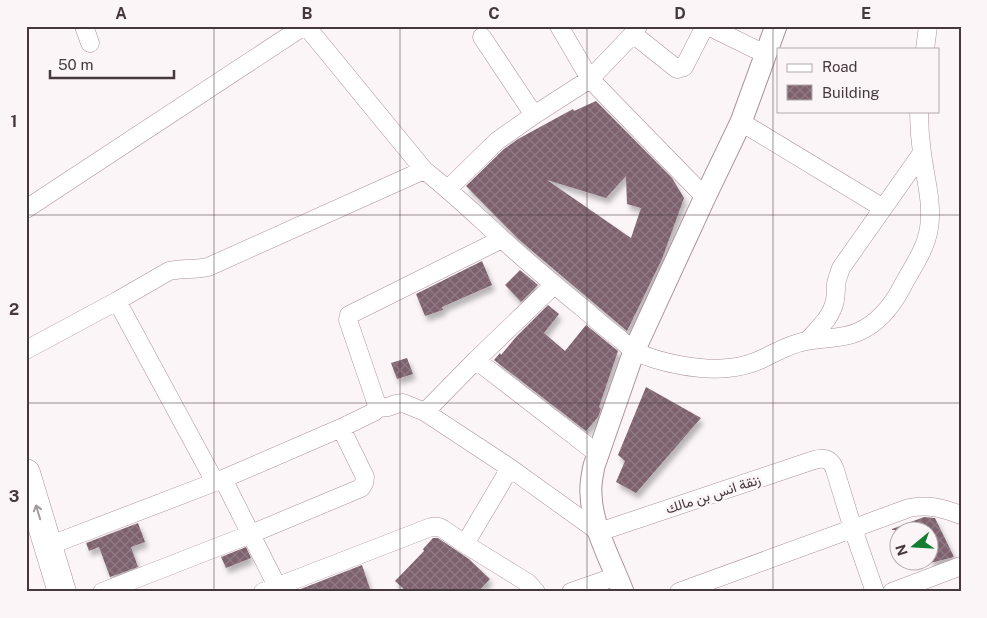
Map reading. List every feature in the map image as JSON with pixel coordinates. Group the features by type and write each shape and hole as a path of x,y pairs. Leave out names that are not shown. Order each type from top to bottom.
{"main road":[{"path":"26,473 62,592"}],"street":[{"path":"26,209 305,26 424,170 448,189 502,240 634,351 656,359 680,364 714,369 728,368 754,362 788,346 808,340 838,338 860,331 880,319 895,300 924,247 929,228 929,201 919,133 919,112"},
{"path":"559,26 590,79 704,197"},
{"path":"448,189 497,141 590,79 636,30 677,69 684,68 705,26"},
{"path":"712,26 714,29 766,54"},
{"path":"571,592 620,584 599,532 592,507 591,480 594,466 634,351 704,197 741,122 776,26"},
{"path":"925,48 928,26"},
{"path":"482,37 534,115"},
{"path":"741,122 882,208"},
{"path":"808,340 827,319 832,310 836,294 837,277 841,268 922,153"},
{"path":"26,350 117,301 169,270 208,267 424,170"},
{"path":"378,408 348,320 349,315 502,240"},
{"path":"425,412 554,284"},
{"path":"117,301 251,534 274,590 431,527 439,527 528,583 536,592"},
{"path":"476,360 598,454"},
{"path":"48,546 219,480 341,428 374,412 378,408 403,403 425,412 510,468 599,532"},
{"path":"102,592 251,534 361,488 365,477 341,428"},
{"name":"زنقة انس بن مالك","path":"599,532 821,459 827,460 832,464 853,529"},
{"path":"466,544 510,468"},
{"path":"679,592 920,505 946,510 961,516"},
{"path":"853,529 875,592"},
{"path":"892,592 961,566"}],"building":[{"path":"596,101 672,178 684,198 662,259 627,331 518,239 466,186 504,149 518,139 573,109 574,111","holes":["626,176 627,204 641,208 631,238 547,180 606,198"]},
{"path":"482,261 492,285 442,307 443,310 425,316 416,294"},
{"path":"520,270 538,285 521,302 505,285"},
{"path":"548,305 559,314 544,333 565,351 586,325 618,351 599,407 601,409 598,417 586,431 494,360"},
{"path":"407,358 413,374 397,379 391,363"},
{"path":"646,387 701,418 636,493 616,482 625,461 618,455"},
{"path":"924,517 935,518 936,520 916,520"},
{"path":"138,523 145,542 131,547 138,567 110,577 99,547 89,551 86,543"},
{"path":"940,528 954,557 940,560"},
{"path":"433,538 438,538 469,559 490,579 478,592 407,592 395,581 424,551 423,549"},
{"path":"246,547 251,558 226,568 221,557"},
{"path":"362,565 370,589 362,592 293,592"}]}
